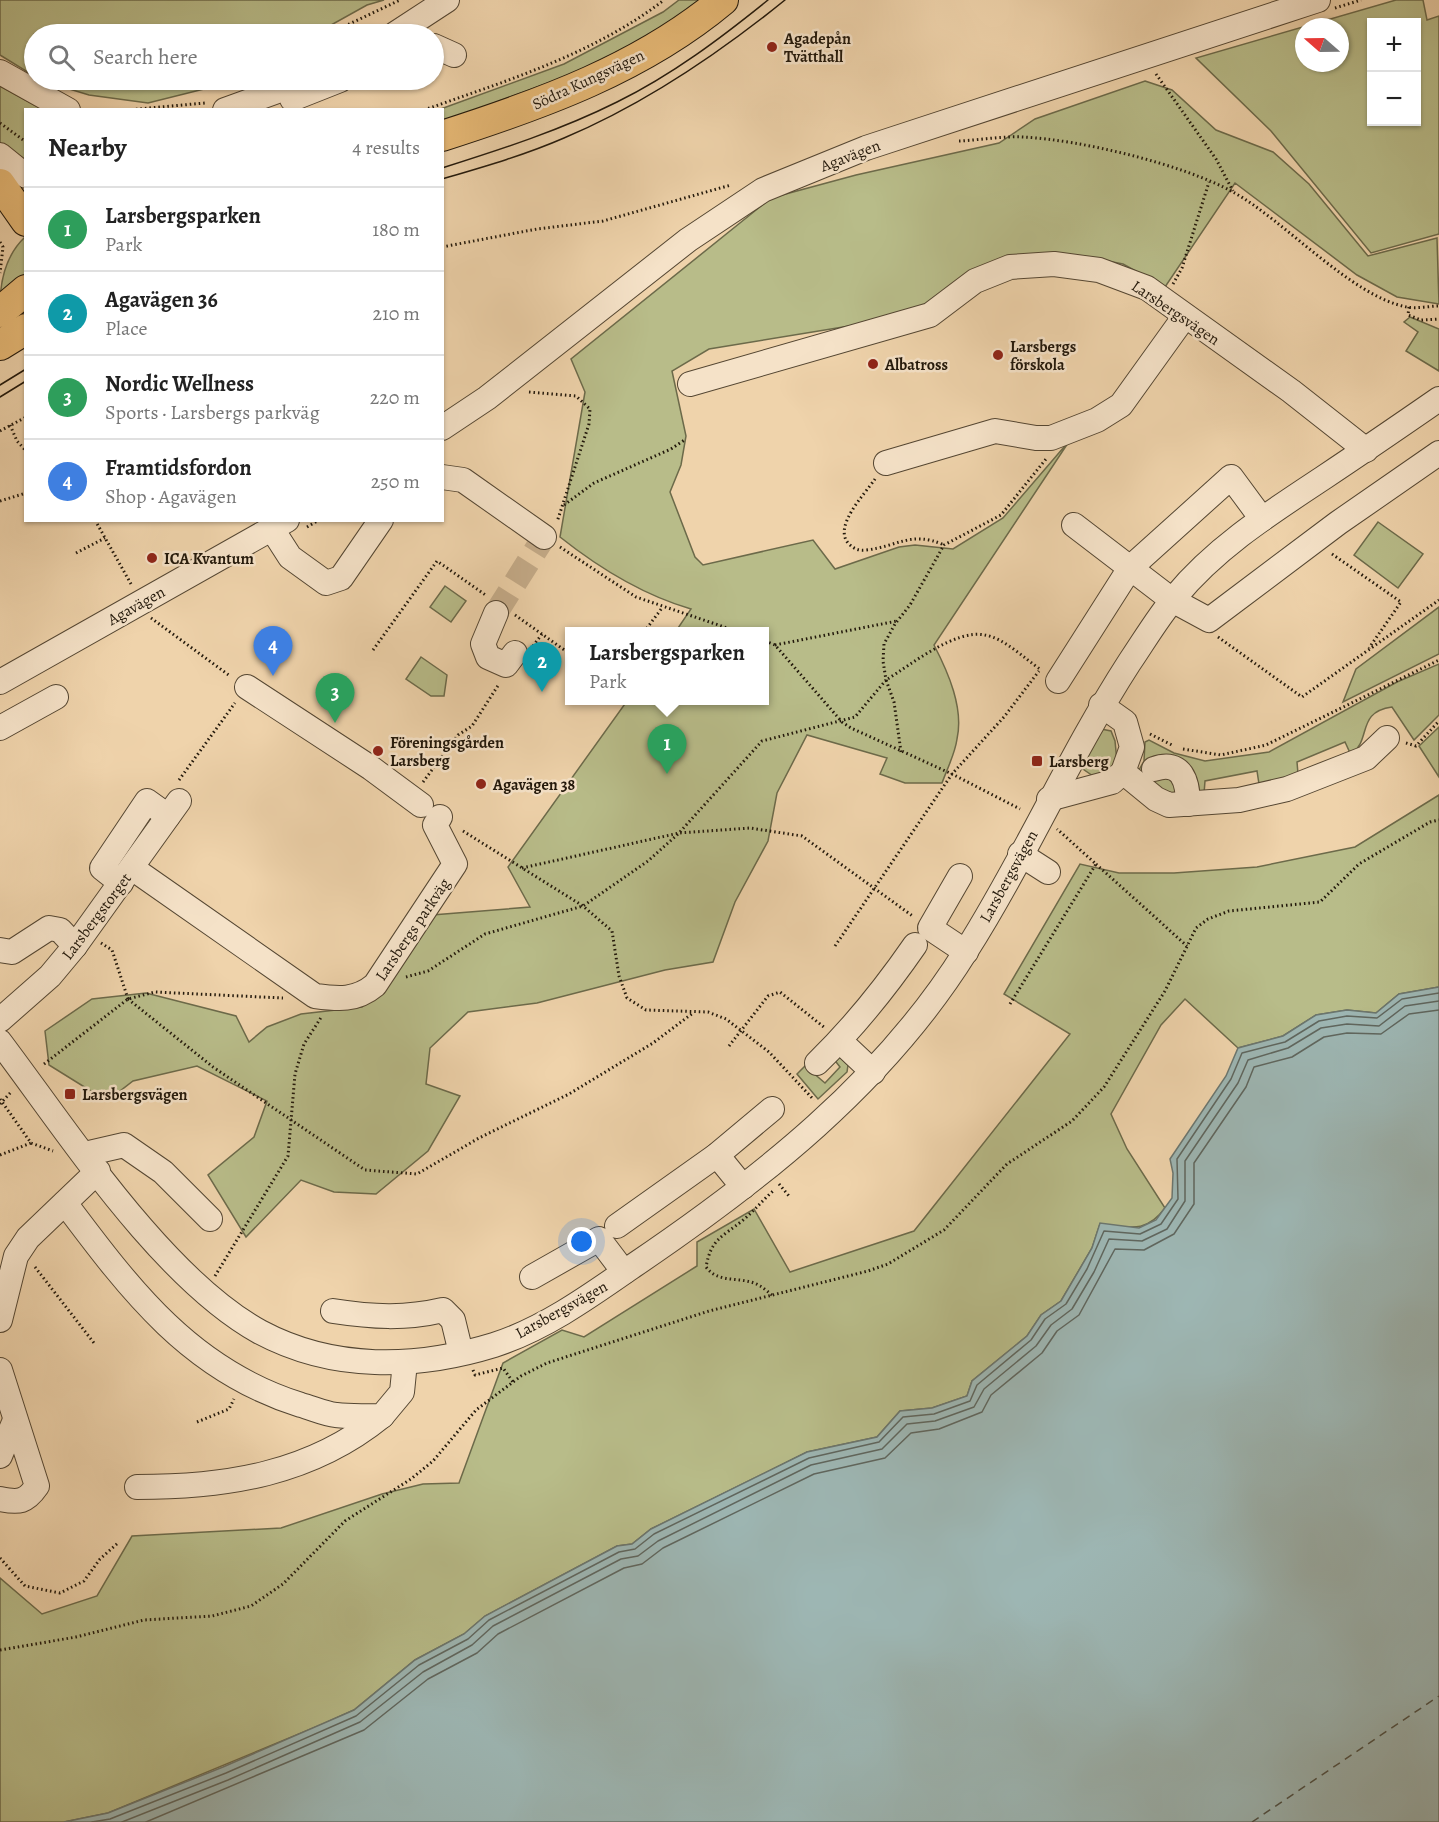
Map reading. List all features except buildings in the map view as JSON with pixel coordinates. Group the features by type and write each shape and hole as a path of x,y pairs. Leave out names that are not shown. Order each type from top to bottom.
{"main road":[{"name":"Södra Kungsvägen","path":"444,135 513,113 593,80 659,45 723,0"},
{"path":"0,184 24,218"},
{"path":"0,312 24,292"},
{"path":"0,325 24,310"},
{"path":"0,345 24,330"}],"street":[{"path":"410,24 447,0"},
{"name":"Agavägen","path":"444,427 487,398 688,240 763,190 866,148 1054,85 1142,60 1318,0"},
{"path":"0,72 24,85"},
{"path":"32,90 64,108"},
{"path":"220,105 282,90 289,98 299,98 317,90"},
{"path":"0,154 24,174"},
{"path":"0,174 24,194"},
{"name":"Larsbergsvägen","path":"690,384 930,315 975,281 1010,267 1027,264 1076,266 1114,274 1146,288 1291,391 1366,450"},
{"path":"886,463 995,431 1036,438 1051,438 1071,432 1121,405 1185,316"},
{"name":"Larsbergsvägen","path":"0,1042 91,1163 177,1265 236,1317 284,1343 340,1360 405,1362 461,1353 495,1344 532,1329 624,1272 743,1187 811,1133 873,1072 926,1008 966,952 1101,705 1172,600 1198,570 1262,519 1439,399"},
{"path":"1074,525 1172,600 1209,620 1313,541 1439,453"},
{"path":"444,477 463,480 552,537"},
{"path":"1050,675 1130,568 1231,477 1262,519"},
{"name":"Agavägen","path":"0,682 279,525 290,558 326,583 341,578 380,522"},
{"path":"496,613 483,644 488,657 506,665 522,653"},
{"path":"247,687 424,806"},
{"path":"0,728 56,698"},
{"path":"1049,799 1112,782 1123,772 1132,747 1125,722 1101,705"},
{"path":"1123,772 1156,800 1169,805 1239,800 1287,789 1366,758 1387,738"},
{"path":"1154,769 1171,768 1182,774 1188,784 1188,804"},
{"name":"Larsbergs parkväg","path":"126,875 315,996 342,1000 364,994 375,985 455,864 424,806"},
{"name":"Larsbergstorget","path":"0,1020 50,976 80,939 173,809"},
{"path":"1020,854 1048,872"},
{"path":"817,1063 840,1041 888,985 923,937 960,876"},
{"path":"0,950 12,952 49,927 80,939"},
{"path":"923,937 966,952"},
{"path":"840,1041 873,1072"},
{"path":"617,1226 717,1155 772,1110"},
{"path":"0,1320 15,1256 64,1203 91,1163 124,1145 163,1172 210,1219"},
{"path":"717,1155 743,1187"},
{"path":"64,1203 125,1283 178,1338 244,1382 280,1398 336,1415 382,1416"},
{"name":"Larsbergsvägen","path":"532,1277 599,1239 624,1272"},
{"path":"333,1311 382,1317 412,1317 443,1310 453,1320 461,1353"},
{"path":"137,1487 181,1487 264,1475 304,1463 358,1436 382,1416 402,1392 405,1362"},
{"path":"0,1370 37,1486 28,1499 21,1502 0,1499"},
{"path":"0,1456 15,1420"}],"path":[{"path":"349,24 400,0"},
{"path":"430,108 506,82 576,51 642,17 664,0"},
{"path":"1142,60 1156,73 1216,159 1234,192"},
{"path":"164,108 220,105"},
{"path":"0,123 24,141"},
{"path":"957,141 1021,137 1070,142 1157,163 1234,192 1362,286 1387,301 1409,307 1439,306"},
{"path":"1182,268 1209,182"},
{"path":"444,247 537,229 603,221 736,184"},
{"path":"0,242 3,247 0,273"},
{"path":"1409,307 1408,315 1421,320 1439,319"},
{"path":"520,391 576,396 590,409 589,424 552,537 636,597 662,608 723,627"},
{"path":"0,431 24,418"},
{"path":"10,425 16,441 24,449"},
{"path":"902,752 894,702 886,680 883,661 884,644 897,621 910,605 944,545 1000,515 1071,432"},
{"path":"563,507 594,483 671,449 686,439"},
{"path":"886,463 848,518 844,533 846,540 857,550 863,551 922,538 944,545"},
{"path":"0,501 24,494"},
{"path":"95,522 153,621 247,687"},
{"path":"76,553 105,538"},
{"path":"1313,541 1401,602 1367,651"},
{"path":"373,650 437,561 445,566"},
{"path":"1203,617 1202,626 1302,697 1439,600"},
{"path":"648,627 662,608"},
{"path":"775,645 897,621"},
{"path":"522,653 542,634"},
{"path":"375,985 428,971 485,934 583,906 648,861 679,832 762,741 855,717 886,680 956,638 984,634"},
{"path":"769,643 775,645 842,722 1020,809"},
{"path":"1125,722 1180,748 1221,755 1266,746 1439,660"},
{"path":"835,946 952,774 1004,717 1050,675"},
{"path":"80,939 112,951 128,999 213,1067 365,1170 417,1174 479,1138 569,1094 653,1043 694,1012 646,1010 627,998 619,976 612,931 583,906 424,806 458,735 472,726 503,679"},
{"path":"1387,738 1416,746 1439,721"},
{"path":"0,1650 76,1637 144,1620 212,1616 251,1606 283,1584 345,1521 411,1479 433,1461 476,1410 513,1382 547,1363 708,1311 888,1264 944,1230 1007,1164 1072,1121 1104,1087 1165,991 1196,928 1208,919 1229,912 1320,902 1359,864 1430,822 1439,820"},
{"path":"521,868 679,832 750,828 802,836 875,889 923,937"},
{"path":"1054,828 1069,837 1187,946"},
{"path":"1010,1004 1096,864"},
{"path":"44,1064 128,999 155,992 280,999 315,996"},
{"path":"729,1046 768,996 780,992 840,1041"},
{"path":"207,1292 288,1156 289,1118 295,1074 304,1044 321,1018 342,1000"},
{"path":"18,1086 0,1101 31,1143 91,1163"},
{"path":"0,1155 31,1143"},
{"path":"772,1295 759,1285 740,1280 723,1279 711,1274 706,1267 710,1250 717,1239 742,1221 776,1188"},
{"path":"21,1248 94,1342"},
{"path":"473,1374 503,1368 513,1382"},
{"path":"197,1422 229,1409 244,1382"},
{"path":"0,1558 25,1586 60,1593 84,1581 100,1559 119,1542"}],"green space":[{"path":"0,0 384,0 367,5 333,24 24,24 24,70 0,55"},
{"path":"679,0 702,0 661,30 594,66 444,122 443,108 564,64 663,12"},
{"path":"1396,0 1423,0 1427,20 1439,16 1439,234 1371,253 1271,131 1196,58 1295,29 1295,72 1349,72 1349,18 1334,18"},
{"path":"1145,81 1172,90 1216,130 1273,152 1309,184 1368,256 1437,238 1439,304 1397,297 1357,275 1235,183 1165,287 1123,264 1087,257 1048,255 886,320 709,349 672,371 686,436 681,465 670,492 695,557 703,565 813,540 835,569 899,547 915,545 953,549 1003,518 1070,440 934,645 953,690 959,727 953,756 942,783 905,783 880,774 887,758 807,735 777,793 768,841 735,902 713,962 665,970 537,1003 468,1012 430,1048 426,1084 460,1096 428,1151 376,1194 334,1192 301,1180 246,1237 208,1175 254,1137 267,1101 197,1066 133,1081 107,1101 49,1065 45,1031 92,999 146,993 236,1016 249,1042 267,1027 301,1014 362,1007 381,992 432,915 530,907 508,867 624,705 769,705 769,627 679,627 691,609 656,596 622,579 560,537 585,392 571,359 771,198 856,175 999,143 1035,119"},
{"path":"0,86 40,108 24,108 24,166 0,146"},
{"path":"73,90 200,90 148,103 89,95"},
{"path":"24,238 24,275 0,306 5,268 18,244"},
{"path":"1410,317 1439,329 1439,371 1406,351 1418,332 1404,322"},
{"path":"1378,522 1423,554 1398,588 1354,555"},
{"path":"445,586 466,601 451,622 430,607"},
{"path":"1439,607 1439,654 1343,702 1356,669"},
{"path":"421,657 447,675 444,696 431,696 406,679"},
{"path":"1439,664 1439,715 1414,740 1392,707 1373,714 1357,749 1351,755 1345,742 1297,762 1298,774 1259,784 1257,771 1205,781 1204,794 1173,774 1178,789 1171,795 1164,794 1139,770 1144,761 1145,742 1149,740 1174,753 1205,761 1269,752 1397,682"},
{"path":"1439,727 1439,777 1419,746"},
{"path":"1101,729 1111,731 1115,741 1117,762 1112,768 1093,776 1080,767"},
{"path":"1439,795 1439,987 1399,994 1376,1013 1347,1010 1316,1015 1283,1036 1238,1048 1185,999 1161,1025 1111,1114 1127,1149 1165,1208 1151,1222 1136,1227 1100,1224 1092,1248 1061,1301 1041,1315 1027,1336 972,1381 967,1396 932,1408 900,1411 877,1437 807,1452 651,1529 632,1544 617,1546 485,1616 464,1634 415,1660 354,1710 323,1724 108,1813 64,1822 0,1822 0,1578 42,1614 97,1596 132,1536 281,1528 382,1494 423,1484 459,1483 503,1363 562,1330 584,1337 697,1266 697,1242 754,1209 790,1272 914,1231 1070,1034 1004,994 1080,864 1119,873 1174,873 1257,867 1355,847"},
{"path":"837,1054 848,1065 847,1072 818,1099 797,1074 805,1066 825,1083 840,1067 833,1058"}],"water":[{"path":"1439,987 1439,1822 64,1822 108,1813 223,1767 354,1710 415,1660 464,1634 485,1616 617,1546 632,1544 651,1529 807,1452 877,1437 900,1411 932,1408 967,1396 972,1381 1027,1336 1041,1315 1061,1301 1092,1248 1100,1223 1139,1228 1156,1220 1172,1198 1173,1173 1170,1159 1226,1076 1238,1048 1283,1036 1316,1015 1347,1010 1376,1013 1399,994"}],"ferry route":[{"path":"1252,1822 1439,1696"}],"tunnel":[{"path":"496,613 544,537"}],"tram line":[{"path":"444,167 553,130 617,102 696,55 768,0"},
{"path":"444,178 534,150 623,110 707,59 785,0"},
{"path":"0,385 24,370"},
{"path":"0,397 24,382"}],"place":[{"name":"Agadepån Tvätthall","path":"772,47"},
{"name":"Larsbergs förskola","path":"998,355"},
{"name":"Albatross","path":"873,364"},
{"name":"ICA Kvantum","path":"152,558"},
{"name":"Framtidsfordon","path":"273,676"},
{"name":"Agavägen 36","path":"542,692"},
{"name":"Nordic Wellness","path":"335,723"},
{"name":"Föreningsgården Larsberg","path":"378,751"},
{"name":"Larsberg","path":"1037,761"},
{"name":"Larsbergsparken","path":"667,774"},
{"name":"Agavägen 38","path":"481,784"},
{"name":"Larsbergsvägen","path":"70,1094"}]}
